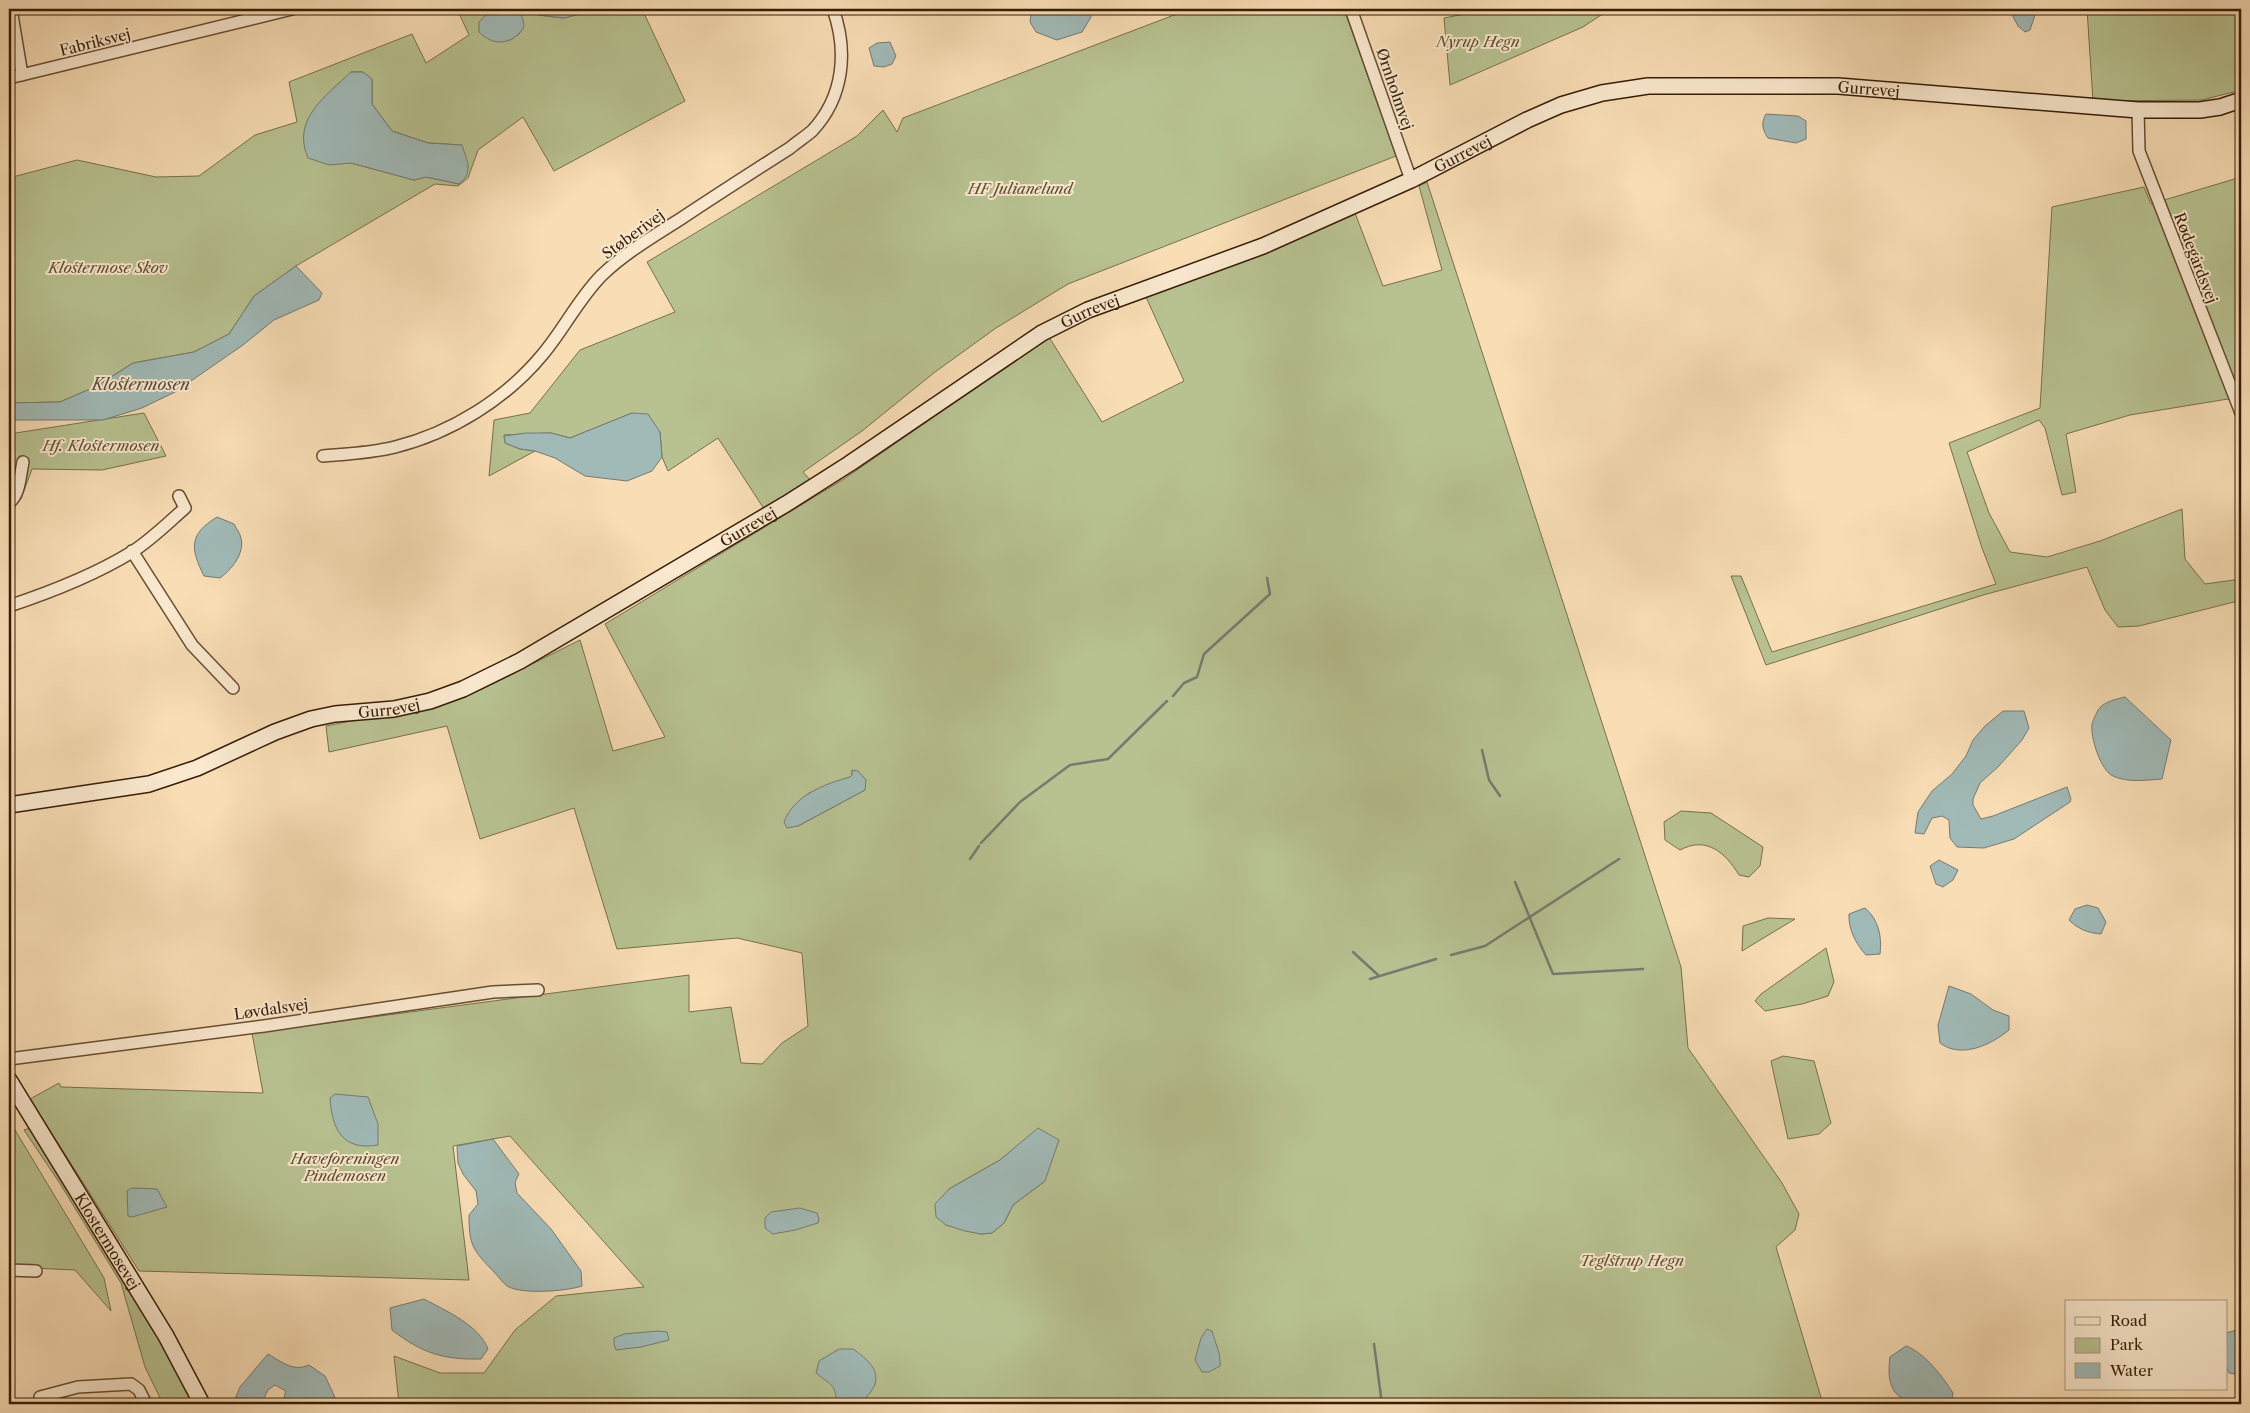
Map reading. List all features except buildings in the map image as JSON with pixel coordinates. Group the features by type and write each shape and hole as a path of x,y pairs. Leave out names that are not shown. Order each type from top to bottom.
{"street":[{"path":"11,9 22,75"},
{"name":"Fabriksvej","path":"9,78 292,9"},
{"name":"Støberivej","path":"323,456 394,447 427,437 463,420 496,400 523,376 543,354 579,303 601,276 629,252 790,148 812,131 828,109 839,84 843,56 840,29 833,9"},
{"name":"Ørnholmvej","path":"1351,9 1411,180"},
{"name":"Gurrevej","path":"10,804 149,784 197,768 275,732 312,719 335,714 394,709 430,701 463,689 520,661 786,504 849,464 1042,333 1088,310 1263,246 1411,180 1526,120 1561,105 1602,93 1648,86 1838,86 2138,110 2200,110 2220,107 2241,100"},
{"name":"Rødegårdsvej","path":"2138,110 2139,151 2241,413"},
{"path":"9,503 13,500 18,488 23,462"},
{"path":"9,606 54,591 132,552 185,508 179,496"},
{"path":"132,552 192,646 233,688"},
{"name":"Løvdalsvej","path":"9,1059 264,1026 493,992 538,990"},
{"name":"Klostermosevej","path":"9,1080 14,1100 161,1327 202,1404"},
{"path":"9,1270 36,1271"},
{"path":"40,1397 78,1387 132,1384 139,1390 146,1404"}],"green space":[{"name":"Klostermose Skov","path":"457,9 492,9 485,14 500,42 510,40 520,33 519,11 517,9 538,9 538,15 564,18 584,13 605,11 607,9 642,9 685,101 554,171 523,117 478,150 468,178 458,186 435,184 296,266 254,296 229,334 194,352 133,363 97,386 60,402 9,403 9,178 77,160 156,177 199,176 255,135 297,122 289,82 412,34 426,63 469,35","holes":["351,72 362,72 372,79 372,104 392,131 428,143 462,145 459,184 426,177 414,180 351,163"]},
{"name":"HF Julianelund","path":"1190,9 1344,9 1396,156 1068,284 996,328 935,372 862,431 803,472 813,483 766,512 718,438 668,471 662,457 660,432 632,413 570,438 551,433 504,435 505,443 520,449 535,451 489,476 494,420 530,413 580,350 675,312 647,262 857,136 883,110 897,132 903,118"},
{"name":"Nyrup Hegn","path":"1490,9 1610,9 1583,27 1450,85 1444,18"},
{"path":"2087,9 2241,9 2241,90 2202,100 2093,101"},
{"path":"2241,177 2241,409 2228,399 2130,415 2066,434 2076,492 2062,495 2045,428 2039,420 1967,452 1989,513 2010,552 2047,557 2100,541 2182,509 2185,559 2205,584 2241,579 2241,598 2234,602 2139,626 2118,627 2105,610 2087,567 1983,595 1766,665 1731,576 1741,576 1772,652 1996,584 1982,548 1949,443 2040,408 2052,207 2144,187 2151,204"},
{"path":"1427,182 1681,967 1688,1048 1782,1183 1799,1214 1795,1230 1776,1247 1823,1404 399,1404 394,1356 440,1373 484,1373 515,1330 556,1296 644,1287 510,1136 453,1146 469,1280 139,1271 30,1099 59,1083 61,1087 263,1093 252,1033 689,975 689,1012 731,1007 741,1063 762,1064 782,1043 808,1026 802,953 737,938 617,949 574,808 480,839 447,726 329,752 326,726 445,702 506,677 580,640 613,751 665,737 605,624 844,479 1049,337 1102,422 1184,381 1146,297 1355,213 1383,286 1442,270 1419,186","holes":["852,770 865,790 798,826 795,806 809,793 850,777","1017,1146 1045,1181 1013,1205 1004,1223 992,1233 981,1234 946,1225 949,1189 1000,1160"]},
{"name":"Hf. Klostermosen","path":"144,413 166,456 102,470 32,469 21,499 9,508 9,434"},
{"path":"1681,811 1711,813 1763,847 1760,866 1749,877 1739,875 1728,859 1714,849 1698,845 1680,850 1665,840 1664,822"},
{"path":"1768,918 1795,919 1742,951 1743,926"},
{"path":"1826,948 1834,982 1828,996 1802,1004 1765,1011 1755,1001 1761,994"},
{"path":"1783,1056 1814,1061 1831,1123 1819,1134 1788,1139 1771,1061"},
{"path":"9,1120 104,1278 111,1311 75,1270 9,1267"},
{"path":"30,1128 149,1319 195,1404 163,1404 145,1367 121,1283 59,1182 24,1130"}],"water":[{"path":"492,9 517,9 523,19 524,27 509,40 496,42 490,40 479,32 479,22"},
{"path":"538,9 607,9 605,11 584,13 564,18 538,15"},
{"path":"1041,9 1092,9 1091,17 1082,32 1057,40 1036,32 1030,22 1031,15"},
{"path":"2009,9 2037,9 2030,30 2025,32 2018,26"},
{"path":"890,42 896,56 892,64 884,67 874,66 869,48 877,43"},
{"path":"351,72 363,72 372,79 372,104 392,131 428,143 462,145 468,166 464,180 459,184 426,177 414,180 351,163 329,165 308,158 304,144 304,131 308,120 322,99"},
{"path":"1766,114 1798,116 1806,121 1806,139 1796,143 1768,138 1763,126"},
{"name":"Klostermosen","path":"296,266 322,293 319,300 274,320 243,345 175,392 142,408 103,420 9,420 9,403 60,402 97,386 133,363 194,352 229,334 254,296"},
{"path":"632,413 648,414 660,432 662,457 652,471 627,481 585,476 555,458 505,443 504,436 526,433 551,433 570,438"},
{"path":"217,517 234,524 242,544 236,561 220,578 204,576 195,550 195,542 201,529"},
{"path":"2125,697 2171,740 2162,779 2125,780 2113,776 2104,768 2097,753 2092,724 2098,710 2110,701"},
{"path":"2003,711 2024,711 2029,728 2022,740 1999,766 1980,783 1973,799 1973,805 1981,819 2067,787 2071,799 2070,802 2014,839 1984,848 1957,847 1950,838 1949,820 1942,816 1932,818 1924,834 1915,833 1918,812 1932,791 1952,774 1966,756 1973,740 1985,726"},
{"path":"852,770 858,771 866,780 865,790 798,826 787,828 784,822 795,805 811,792 850,777"},
{"path":"1939,860 1958,870 1953,880 1943,887 1936,884 1930,866"},
{"path":"2087,905 2098,908 2106,922 2101,934 2084,930 2069,920 2075,909"},
{"path":"1865,908 1874,918 1878,929 1880,954 1866,955 1851,931 1849,914"},
{"path":"1949,986 1971,994 1993,1010 2009,1016 2009,1030 1994,1041 1966,1050 1948,1048 1940,1043 1938,1025"},
{"path":"335,1094 368,1097 378,1124 378,1145 356,1145 342,1136 333,1120 331,1109 330,1098"},
{"path":"1038,1128 1059,1140 1045,1181 1013,1205 1004,1223 992,1233 981,1234 946,1225 936,1217 935,1204 949,1189 1000,1160"},
{"path":"493,1139 519,1174 515,1182 517,1193 551,1229 581,1271 582,1286 544,1291 514,1289 505,1284 477,1252 471,1241 469,1215 478,1204 476,1191 463,1174 458,1163 457,1146"},
{"path":"132,1188 157,1189 167,1207 132,1217 128,1216 127,1191"},
{"path":"800,1208 817,1213 818,1223 773,1234 765,1228 765,1218 771,1212"},
{"path":"424,1299 470,1326 484,1340 488,1349 481,1359 455,1358 433,1354 423,1350 392,1330 390,1308"},
{"path":"1207,1329 1212,1331 1219,1352 1220,1366 1209,1372 1202,1372 1195,1360 1201,1338"},
{"path":"2241,1329 2240,1375 2229,1373 2228,1371 2228,1332"},
{"path":"667,1332 669,1340 641,1347 616,1350 614,1338 624,1334"},
{"path":"1906,1346 1926,1359 1938,1373 1953,1393 1951,1404 1914,1402 1896,1394 1891,1385 1889,1373 1890,1357"},
{"path":"839,1349 853,1349 870,1364 875,1373 874,1387 861,1404 836,1404 834,1388 816,1373 819,1361"},
{"path":"268,1354 293,1367 309,1365 325,1376 338,1404 282,1404 286,1391 275,1385 268,1390 261,1404 233,1404 240,1387"}],"waterway":[{"path":"1173,696 1184,683 1197,677 1204,654 1270,594 1267,578"},
{"path":"981,843 1020,802 1070,765 1108,759 1167,701"},
{"path":"1482,750 1489,780 1500,796"},
{"path":"970,859 979,846"},
{"path":"1451,955 1485,946 1619,859"},
{"path":"1515,882 1553,974 1643,969"},
{"path":"1353,952 1378,975"},
{"path":"1370,979 1436,959"},
{"path":"1374,1344 1382,1404"}],"park label":[{"name":"Haveforeningen Pindemosen","path":"345,1166"},
{"name":"Teglstrup Hegn","path":"1632,1260"}]}
